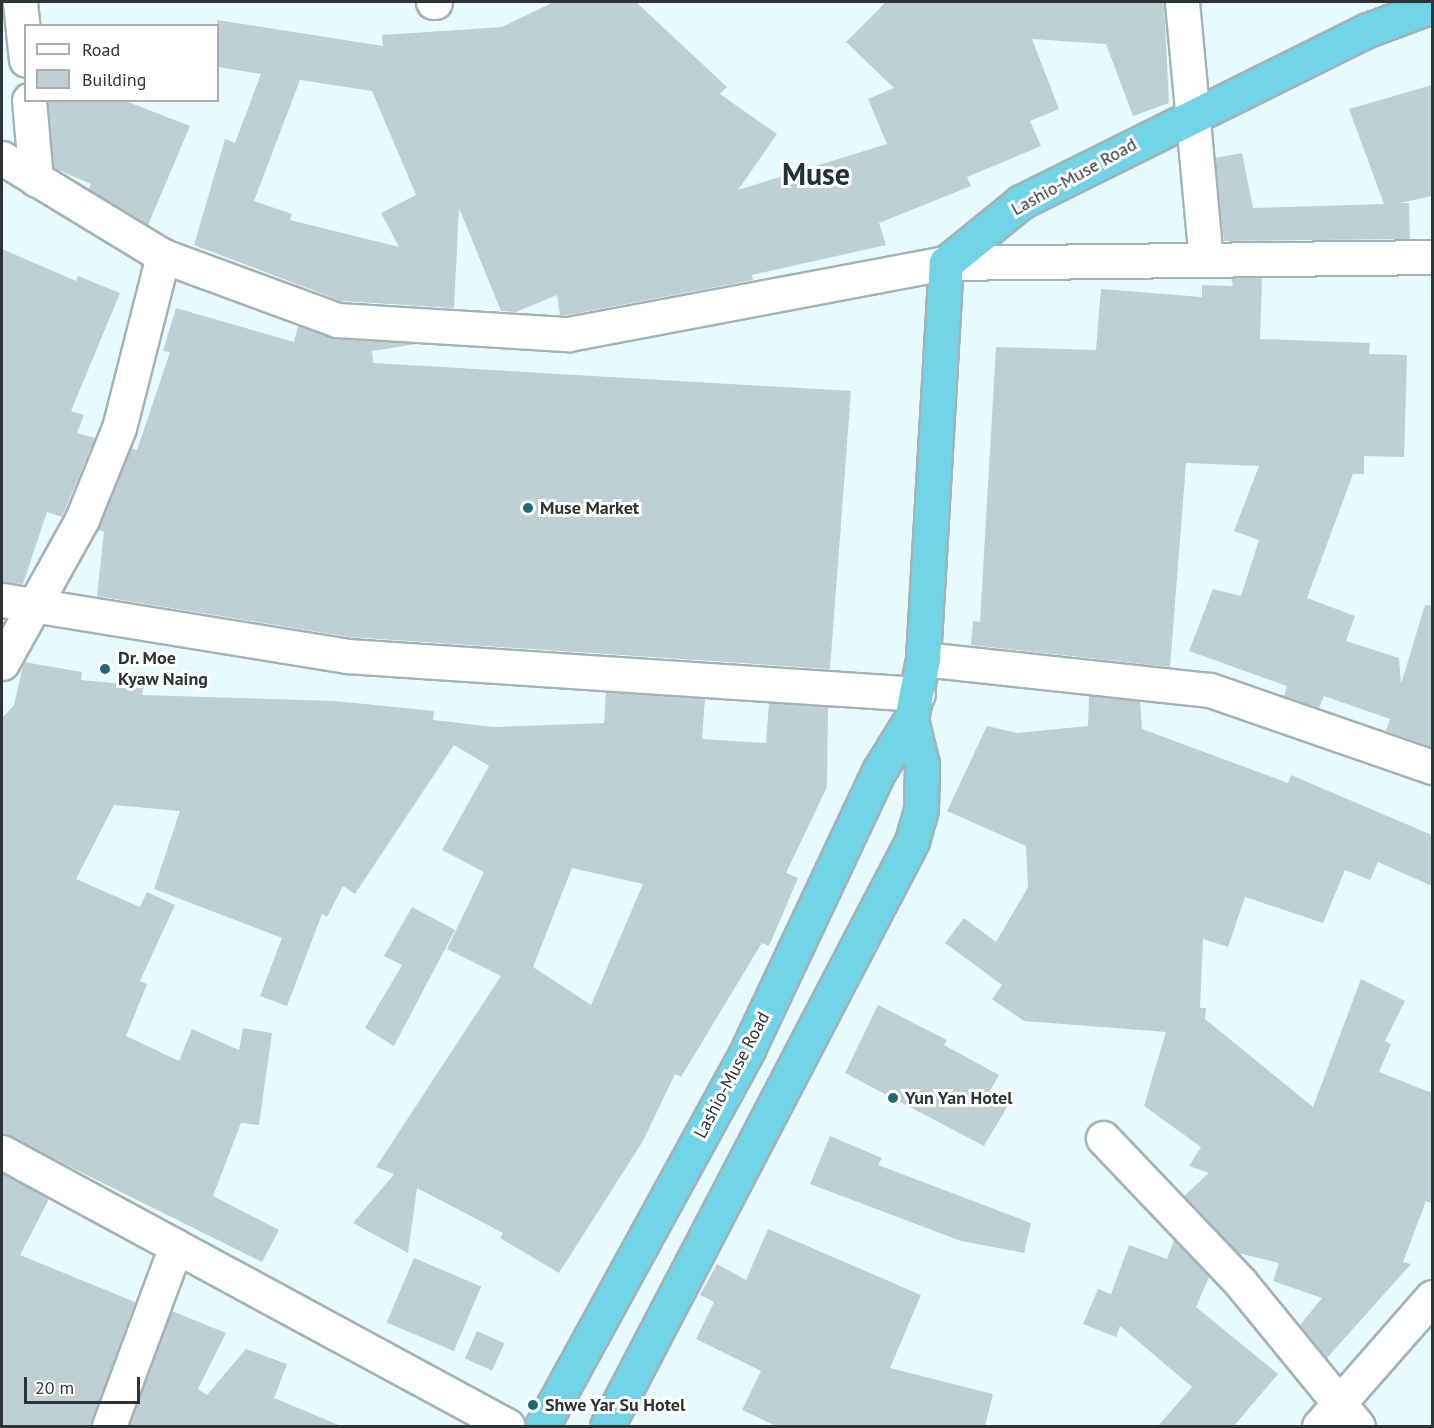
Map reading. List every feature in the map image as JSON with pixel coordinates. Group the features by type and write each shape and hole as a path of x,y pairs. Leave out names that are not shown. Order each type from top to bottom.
{"highway":[{"name":"Lashio-Muse Road","path":"608,1426 912,841 921,809 922,764 915,707 922,659 946,263 1021,202 1193,114 1368,30 1432,6"},
{"name":"Lashio-Muse Road","path":"542,1426 747,1049 879,771 915,707"}],"street":[{"path":"20,2 24,41"},
{"path":"1182,2 1206,259"},
{"path":"29,102 36,180"},
{"path":"2,158 163,256 337,320 569,334 946,263 1432,257"},
{"path":"2,663 36,607 82,519 119,428 163,256"},
{"path":"2,600 347,656 915,707"},
{"path":"922,659 1210,690 1432,767"},
{"path":"1103,1138 1240,1282 1339,1418 1432,1297"},
{"path":"2,1152 508,1426"},
{"path":"109,1426 176,1246"}],"building":[{"path":"554,2 636,2 727,87 720,94 777,134 738,190 887,144 868,99 894,88 846,42 886,2 1164,2 1169,103 1133,116 1106,44 1032,39 1059,109 1030,121 1041,146 967,177 971,186 879,223 886,245 752,275 753,280 568,315 560,315 557,295 516,312 501,311 459,208 454,308 341,301 194,245 225,139 235,143 261,74 219,67 219,24 217,20 383,46 382,35 502,27","holes":["300,80 372,91 416,195 381,213 399,247 290,220 292,214 254,201"]},
{"path":"1432,85 1432,196 1400,203 1409,203 1410,239 1224,241 1215,158 1242,153 1253,208 1384,204 1349,109"},
{"path":"48,102 128,102 190,126 148,225 89,189 91,184 54,168"},
{"path":"2,249 76,281 78,276 120,293 71,411 84,415 77,433 95,438 62,517 47,512 23,584 2,582"},
{"path":"1231,278 1262,278 1260,339 1370,343 1369,354 1407,355 1404,457 1364,456 1364,474 1353,474 1307,598 1355,616 1346,641 1399,658 1401,684 1425,605 1432,606 1432,747 1386,731 1390,719 1324,696 1319,708 1284,696 1287,686 1189,651 1213,589 1241,596 1259,540 1234,531 1259,466 1186,463 1170,667 971,645 973,621 980,622 996,347 1096,350 1101,289 1202,297 1202,285 1233,286"},
{"name":"Muse Market","path":"176,308 294,342 298,326 336,339 417,344 372,351 373,363 851,391 830,669 349,637 97,596 104,532 98,530 131,448 137,450 170,352 163,351"},
{"path":"24,662 82,672 81,680 143,686 142,695 335,701 434,711 433,720 494,727 604,723 606,692 705,699 702,739 766,743 769,703 828,707 827,787 786,873 798,878 769,946 762,943 681,1077 675,1074 643,1141 559,1273 500,1238 503,1233 417,1188 408,1253 353,1223 394,1174 376,1167 501,976 447,949 484,872 442,850 489,766 454,745 355,894 343,886 327,917 322,914 287,1006 260,996 282,938 154,889 180,811 114,805 76,879 140,907 147,892 175,905 140,981 147,984 126,1036 179,1061 192,1029 239,1050 243,1028 272,1033 259,1125 241,1123 213,1196 279,1230 262,1262 2,1133 2,718 14,705","holes":["572,868 643,884 591,1005 533,967"]},
{"path":"1089,696 1140,701 1142,729 1288,783 1291,775 1432,835 1432,886 1378,862 1370,880 1345,870 1323,923 1245,897 1228,947 1203,939 1200,1008 1206,1008 1205,1019 1313,1107 1361,979 1405,1001 1385,1041 1391,1044 1379,1072 1432,1093 1432,1204 1426,1201 1403,1262 1411,1264 1327,1358 1300,1325 1322,1298 1273,1281 1279,1263 1238,1253 1184,1196 1209,1173 1189,1166 1201,1147 1144,1106 1166,1032 1024,1021 992,999 1002,985 945,943 964,918 996,942 1028,887 1026,846 947,811 987,726 1017,733 1088,726"},
{"path":"412,907 455,930 394,1046 365,1028 402,965 384,956"},
{"path":"878,1005 947,1040 944,1045 999,1075 990,1091 1010,1102 984,1146 845,1073"},
{"path":"830,1136 882,1158 878,1165 1031,1223 1024,1253 961,1241 810,1184"},
{"path":"2,1173 49,1199 20,1255 135,1302 91,1426 2,1426"},
{"path":"768,1229 921,1295 890,1368 993,1394 985,1426 776,1426 742,1410 761,1371 696,1339 714,1302 700,1295 717,1264 746,1280"},
{"path":"1174,1240 1209,1277 1196,1307 1278,1374 1234,1426 1158,1426 1192,1387 1120,1326 1116,1337 1083,1324 1098,1289 1111,1294 1129,1245 1167,1259"},
{"path":"414,1258 481,1287 454,1351 387,1322"},
{"path":"172,1311 226,1333 198,1389 207,1395 246,1349 287,1364 274,1398 341,1426 129,1426"},
{"path":"477,1331 504,1343 492,1371 465,1358"}],"place":[{"name":"Muse Market","path":"528,508"},
{"name":"Dr. Moe Kyaw Naing","path":"105,669"},
{"name":"Yun Yan Hotel","path":"893,1098"},
{"name":"Shwe Yar Su Hotel","path":"533,1405"}],"district":[{"name":"Muse","path":"816,174"}]}
